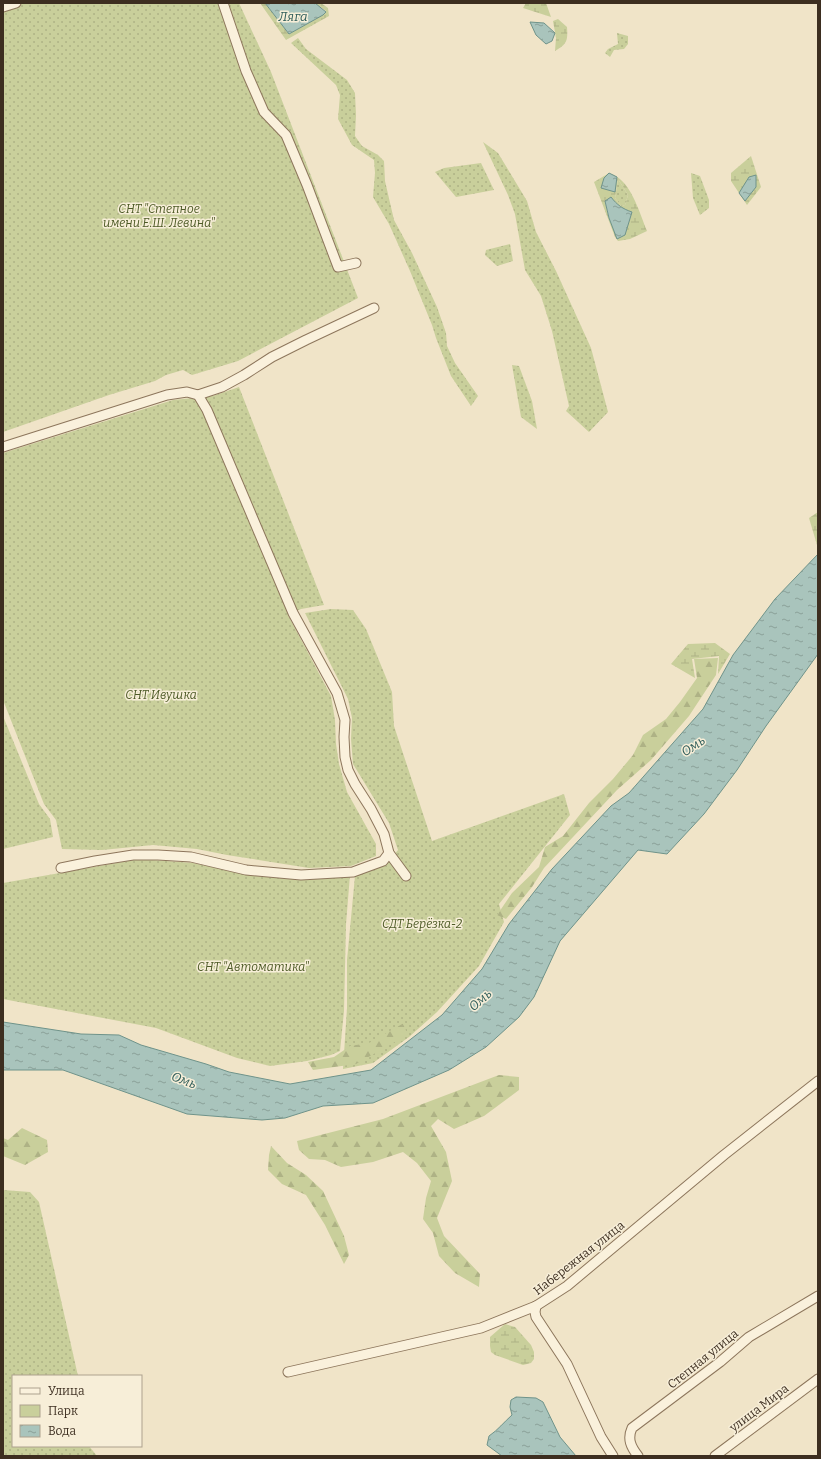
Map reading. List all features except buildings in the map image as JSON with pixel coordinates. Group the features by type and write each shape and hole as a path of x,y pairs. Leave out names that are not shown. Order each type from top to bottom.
{"street":[{"path":"3,8 16,3"},
{"path":"223,3 246,71 264,112 286,134 307,184 338,267 356,263"},
{"path":"3,447 160,397 187,392 198,395 222,387 272,357 374,308"},
{"path":"198,395 207,410 293,613 337,693 344,720 345,757 348,770 384,834 389,853 406,876"},
{"path":"61,868 133,855 158,855 190,857 246,870 300,875 352,872 382,861 389,853"},
{"name":"Набережная улица","path":"288,1372 481,1328 536,1306 567,1286 724,1155 818,1081"},
{"name":"Степная улица","path":"638,1456 632,1449 629,1441 629,1434 632,1428 720,1362 748,1337 770,1326 818,1296"},
{"path":"536,1306 536,1317 567,1364 601,1437 613,1456"},
{"name":"улица Мира","path":"715,1456 818,1378"}],"green space":[{"name":"СНТ \"Степное имени Е.Ш. Левина\"","path":"3,3 239,3 271,72 358,298 238,361 192,375 183,370 166,375 155,381 109,395 3,432"},
{"path":"260,3 265,3 289,34 326,11 315,3 321,3 328,8 329,16 286,40"},
{"path":"526,3 546,3 551,17 523,8"},
{"path":"558,19 567,27 567,39 562,46 555,51 556,38 553,21"},
{"path":"617,33 628,36 628,44 624,49 614,50 610,57 605,53 608,49 618,44"},
{"path":"298,38 306,49 347,80 355,93 355,136 362,146 378,155 384,161 385,181 394,220 412,253 437,307 446,333 447,346 455,363 478,396 471,406 451,376 410,271 389,224 373,197 375,173 374,160 352,145 338,119 340,95 336,85 291,43"},
{"path":"483,142 498,153 527,201 536,232 556,271 591,348 608,412 589,432 566,411 569,406 552,331 541,296 525,270 515,214 508,195"},
{"path":"751,156 761,187 747,205 731,181 731,173"},
{"path":"481,163 494,190 456,197 435,172 444,168"},
{"path":"609,173 617,176 629,189 647,231 630,239 618,241 615,237 594,182","holes":["618,179 628,195 625,205 621,206 615,198","605,201 616,203 624,210 632,212 609,218"]},
{"path":"691,173 700,176 709,200 709,208 700,215 693,198"},
{"path":"618,179 628,195 625,205 621,206 615,198"},
{"path":"510,244 513,261 497,266 485,255 486,250"},
{"path":"512,365 519,366 532,401 537,429 521,417"},
{"name":"СНТ Ивушка","path":"239,387 324,605 301,609 288,615 331,696 339,764 347,792 376,844 376,856 351,866 309,868 197,849 153,845 102,850 62,849 56,820 44,804 3,700 3,453 173,400 213,396"},
{"path":"818,512 818,544 817,545 809,518"},
{"name":"СДТ Берёзка-2","path":"331,609 353,610 366,629 392,692 394,726 432,841 564,794 570,815 499,904 504,922 479,966 437,1012 409,1037 373,1063 343,1069 347,1008 347,960 355,876 387,863 398,850 389,823 353,764 351,739 352,718 348,699 305,613"},
{"path":"715,643 730,654 718,674 719,656 692,659 695,678 671,664 688,644"},
{"path":"718,658 716,675 689,716 651,760 617,790 544,868 532,887 506,919 497,915 512,893 539,867 545,847 563,836 589,803 613,779 633,755 643,735 666,719 680,702 697,678 694,659"},
{"path":"3,716 39,804 50,819 53,837 3,849"},
{"name":"СНТ \"Автоматика\"","path":"139,859 193,863 255,876 306,880 350,875 346,924 344,1011 340,1051 331,1055 307,1061 270,1066 237,1058 156,1028 3,999 3,883"},
{"path":"404,1023 407,1035 356,1064 313,1070 308,1062 334,1057 350,1046 369,1043"},
{"path":"499,1075 519,1077 519,1090 484,1116 454,1129 438,1119 431,1126 446,1152 452,1181 437,1218 444,1236 480,1274 479,1287 455,1273 439,1256 433,1233 423,1219 426,1198 431,1181 417,1163 403,1152 373,1162 341,1167 325,1160 309,1159 299,1150 297,1141 383,1119"},
{"path":"22,1128 47,1140 48,1152 25,1165 3,1156 3,1138 8,1140"},
{"path":"271,1146 287,1163 306,1175 323,1191 344,1236 349,1255 344,1264 325,1225 306,1195 282,1184 268,1170"},
{"path":"3,1190 30,1192 39,1202 78,1375 12,1375 12,1447 90,1447 97,1456 3,1456"},
{"path":"505,1324 515,1327 531,1345 534,1352 534,1359 531,1363 523,1365 495,1355 491,1352 490,1337"}],"water":[{"name":"Ляга","path":"265,3 315,3 326,12 289,34"},
{"path":"530,22 544,23 555,33 552,41 546,44 536,35"},
{"path":"609,173 617,177 615,192 601,188 604,178"},
{"path":"756,175 756,187 745,201 739,193 749,177"},
{"path":"611,197 620,206 632,212 625,235 617,239 609,218 605,201"},
{"name":"Омь","path":"818,554 818,654 766,726 737,770 704,814 667,854 638,850 560,941 534,997 519,1017 486,1047 449,1070 373,1103 323,1106 285,1118 262,1120 187,1114 63,1070 3,1070 3,1022 81,1034 119,1035 141,1045 229,1072 290,1084 371,1070 442,1015 482,969 509,924 552,869 611,806 629,793 703,709 733,655 775,599"},
{"path":"516,1397 536,1398 543,1402 560,1437 576,1456 502,1456 487,1445 489,1436 512,1415 510,1407 511,1400"}]}
